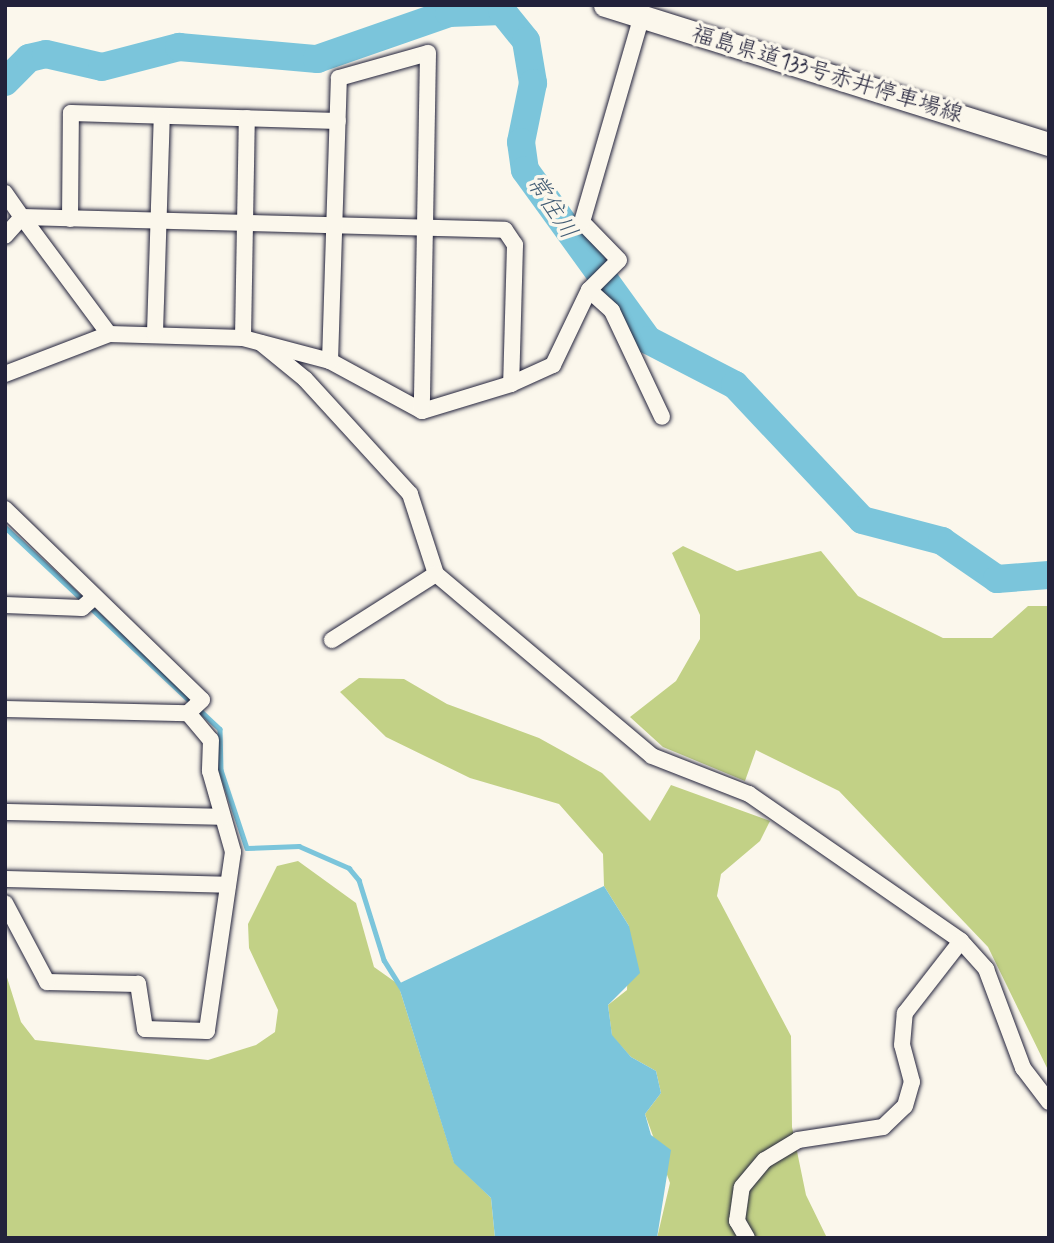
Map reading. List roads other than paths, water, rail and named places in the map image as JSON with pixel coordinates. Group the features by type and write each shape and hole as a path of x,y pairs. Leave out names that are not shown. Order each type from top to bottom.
{"main road":[{"name":"福島県道133号赤井停車場線","path":"625,9 1049,145"}],"street":[{"path":"5,374 108,334 155,333 243,338 330,361 422,411 511,384 553,365 591,286 619,260 582,222 625,9"},
{"path":"330,361 339,78 428,52 422,411"},
{"path":"70,219 71,113 338,121"},
{"path":"155,333 162,116"},
{"path":"243,338 247,118"},
{"path":"5,193 108,334"},
{"path":"22,217 505,230 514,245 511,384"},
{"path":"5,236 22,217"},
{"path":"591,286 612,310 662,417"},
{"path":"261,343 305,379 410,494 436,574 652,756 749,794 961,941 986,969 1023,1068 1049,1102"},
{"path":"5,509 88,602 202,700 193,709 5,709"},
{"path":"331,640 436,574"},
{"path":"5,605 88,602"},
{"path":"5,903 47,982 138,984 145,1029 207,1031 233,852 210,771 211,740 193,709"},
{"path":"5,812 222,817"},
{"path":"5,879 228,885"},
{"path":"747,1238 737,1221 742,1187 765,1160 798,1140 883,1127 905,1106 912,1082 902,1045 905,1013 961,941"}],"water":[{"path":"604,886 629,926 640,973 608,1005 612,1035 631,1057 656,1071 661,1093 645,1114 651,1135 671,1150 657,1238 495,1238 491,1198 454,1163 398,984"}],"waterway":[{"name":"常住川","path":"5,82 29,58 46,54 102,67 179,47 317,59 449,13 502,11 526,41 533,83 521,142 525,170 648,340 735,385 862,520 942,541 997,579 1049,575"},
{"path":"5,527 84,601"},
{"path":"90,607 220,729 221,770 247,848 299,846 349,868 359,880 384,960 402,989"}]}
